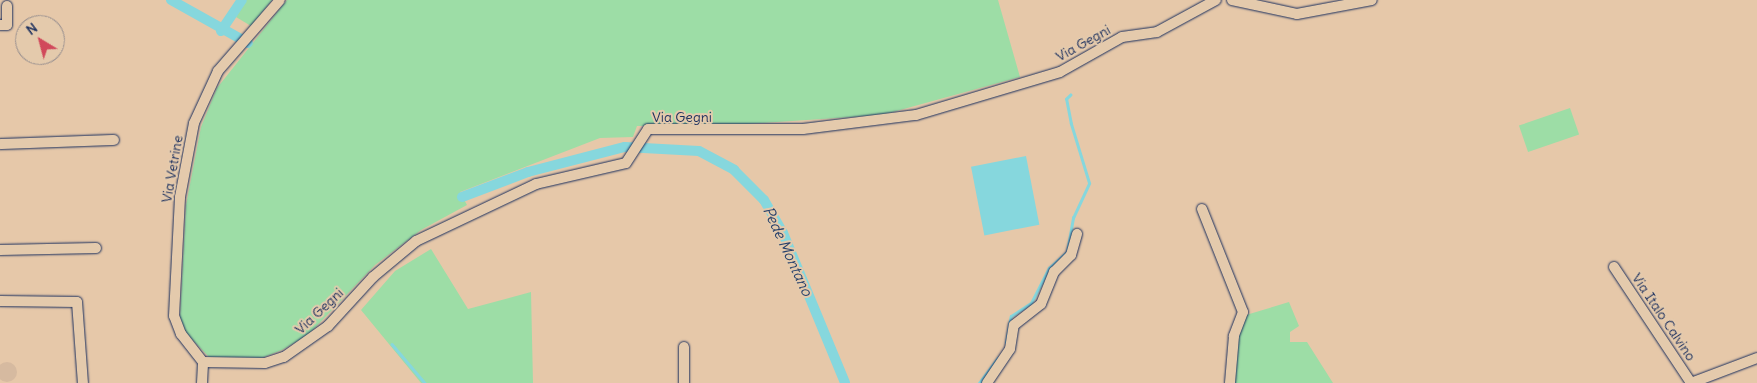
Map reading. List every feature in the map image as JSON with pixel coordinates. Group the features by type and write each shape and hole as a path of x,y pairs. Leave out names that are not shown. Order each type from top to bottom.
{"street":[{"name":"Via Vetrine","path":"203,362 181,334 174,316 180,197 194,124 218,71 280,0"},
{"name":"Via Gegni","path":"203,362 265,363 284,357 328,326 373,278 416,241 536,184 626,163 634,156 642,132 803,129 916,114 1060,72 1122,36 1157,32 1216,0"},
{"path":"1232,0 1297,14 1372,0"},
{"path":"0,25 6,25 6,6"},
{"path":"0,144 114,140"},
{"path":"1202,209 1243,312 1234,336 1230,383"},
{"path":"987,383 1010,349 1014,325 1041,304 1054,272 1071,255 1076,234"},
{"path":"0,250 96,248"},
{"name":"Via Italo Calvino","path":"1614,267 1691,383"},
{"path":"0,301 77,302 83,383"},
{"path":"684,346 684,383"},
{"path":"1691,383 1757,358"},
{"path":"202,383 203,362"}],"shaded area":[{"path":"7,362 14,365 17,372 14,379 7,382 0,379 -3,372 0,365"}],"green space":[{"path":"246,0 272,0 251,26 236,17"},
{"path":"287,0 998,0 1020,77 882,115 732,125 637,126 633,137 600,138 460,192 467,205 421,230 375,265 308,335 282,350 259,359 209,357 186,333 180,318 186,205 201,127 217,88"},
{"path":"1570,108 1579,134 1528,152 1519,126"},
{"path":"431,249 468,309 531,292 533,383 421,383 361,310 395,271"},
{"path":"1289,302 1299,326 1290,332 1290,342 1307,342 1333,383 1232,383 1237,334 1246,315"}],"water":[{"path":"1026,156 1039,225 984,235 971,167"}],"waterway":[{"name":"Pede Montano","path":"171,0 248,43"},
{"path":"221,31 242,0"},
{"path":"1006,343 1011,316 1031,303 1049,268 1067,252 1073,218 1089,183 1071,124 1066,99 1070,95"},
{"name":"Pede Montano","path":"462,197 528,172 625,147 699,151 734,170 764,200 783,233 845,383"},
{"path":"392,344 425,383"},
{"path":"979,383 998,358"}]}
